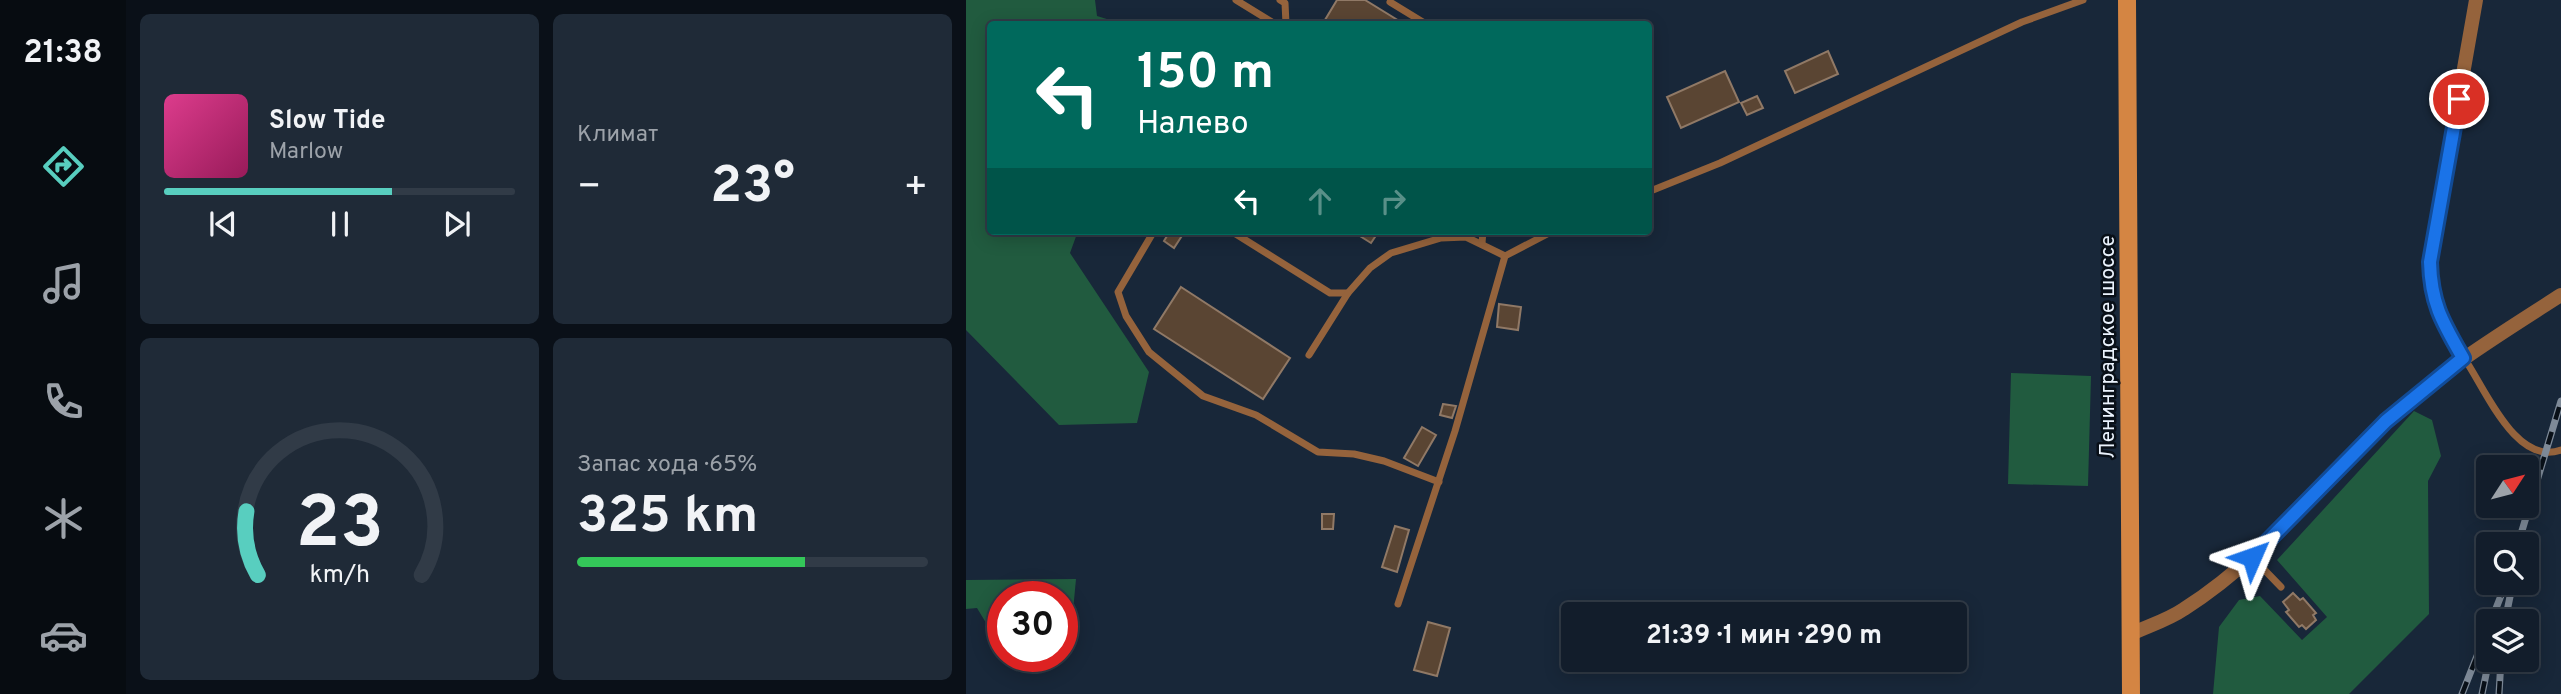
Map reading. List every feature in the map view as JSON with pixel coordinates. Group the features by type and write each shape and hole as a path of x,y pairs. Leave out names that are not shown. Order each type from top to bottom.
{"main road":[{"name":"Ленинградское шоссе","path":"2126,1 2131,694"}],"street":[{"path":"2463,358 2437,312 2431,288 2430,262 2476,0"},
{"path":"2131,634 2183,610 2252,557 2386,421 2463,358 2561,295"}],"lane":[{"path":"1236,0 1270,21"},
{"path":"1280,0 1285,3 1286,21"},
{"path":"1652,190 1720,163 2022,22 2083,0"},
{"path":"1390,2 1421,21"},
{"path":"1152,235 1118,292 1126,316 1149,352 1165,368 1203,396 1256,415 1318,452 1354,454 1384,461 1439,482"},
{"path":"1237,235 1330,293 1348,293"},
{"path":"1482,243 1483,235"},
{"path":"1398,604 1439,482 1506,256 1545,235"},
{"path":"1309,355 1348,293 1370,268 1391,253 1441,239 1466,237 1506,256"},
{"path":"2463,358 2518,440 2533,451 2561,450"},
{"path":"2252,557 2281,586"}],"green space":[{"path":"966,0 1095,0 1097,16 1113,21 987,21 987,235 1077,235 1070,253 1149,372 1137,423 1059,425 966,330"},
{"path":"2011,373 2091,376 2088,486 2008,484"},
{"path":"2414,411 2432,420 2441,456 2428,481 2429,614 2349,694 2213,694 2219,627 2239,600 2260,596 2302,640 2327,617 2277,560"},
{"path":"1076,579 987,581 987,624 977,608 966,609 966,580"}],"building":[{"path":"1337,0 1365,0 1399,21 1327,21"},
{"path":"1828,51 1838,74 1795,93 1785,71"},
{"path":"1725,71 1739,102 1681,128 1667,97"},
{"path":"1757,96 1763,108 1747,115 1741,103"},
{"path":"1168,235 1182,235 1174,248 1164,241"},
{"path":"1358,235 1376,235 1371,243"},
{"path":"1181,287 1290,358 1263,399 1154,329"},
{"path":"1499,304 1521,307 1518,330 1497,327"},
{"path":"1443,404 1456,406 1452,418 1440,415"},
{"path":"1422,427 1436,435 1418,466 1404,458"},
{"path":"1322,514 1334,514 1333,529 1322,529"},
{"path":"1395,526 1409,530 1397,572 1382,567"},
{"path":"2293,593 2300,600 2303,598 2316,613 2313,615 2316,620 2306,629 2302,625 2299,627 2286,612 2289,610 2283,602"},
{"path":"1428,622 1450,628 1437,676 1414,670"}],"railway":[{"path":"2522,532 2561,401"},
{"path":"2496,609 2501,595"},
{"path":"2507,609 2510,595"},
{"path":"2462,694 2476,658"},
{"path":"2482,694 2487,672"},
{"path":"2499,694 2500,672"}],"route":[{"path":"2252,557 2386,421 2463,358 2437,312 2431,288 2430,262 2459,99"}]}
